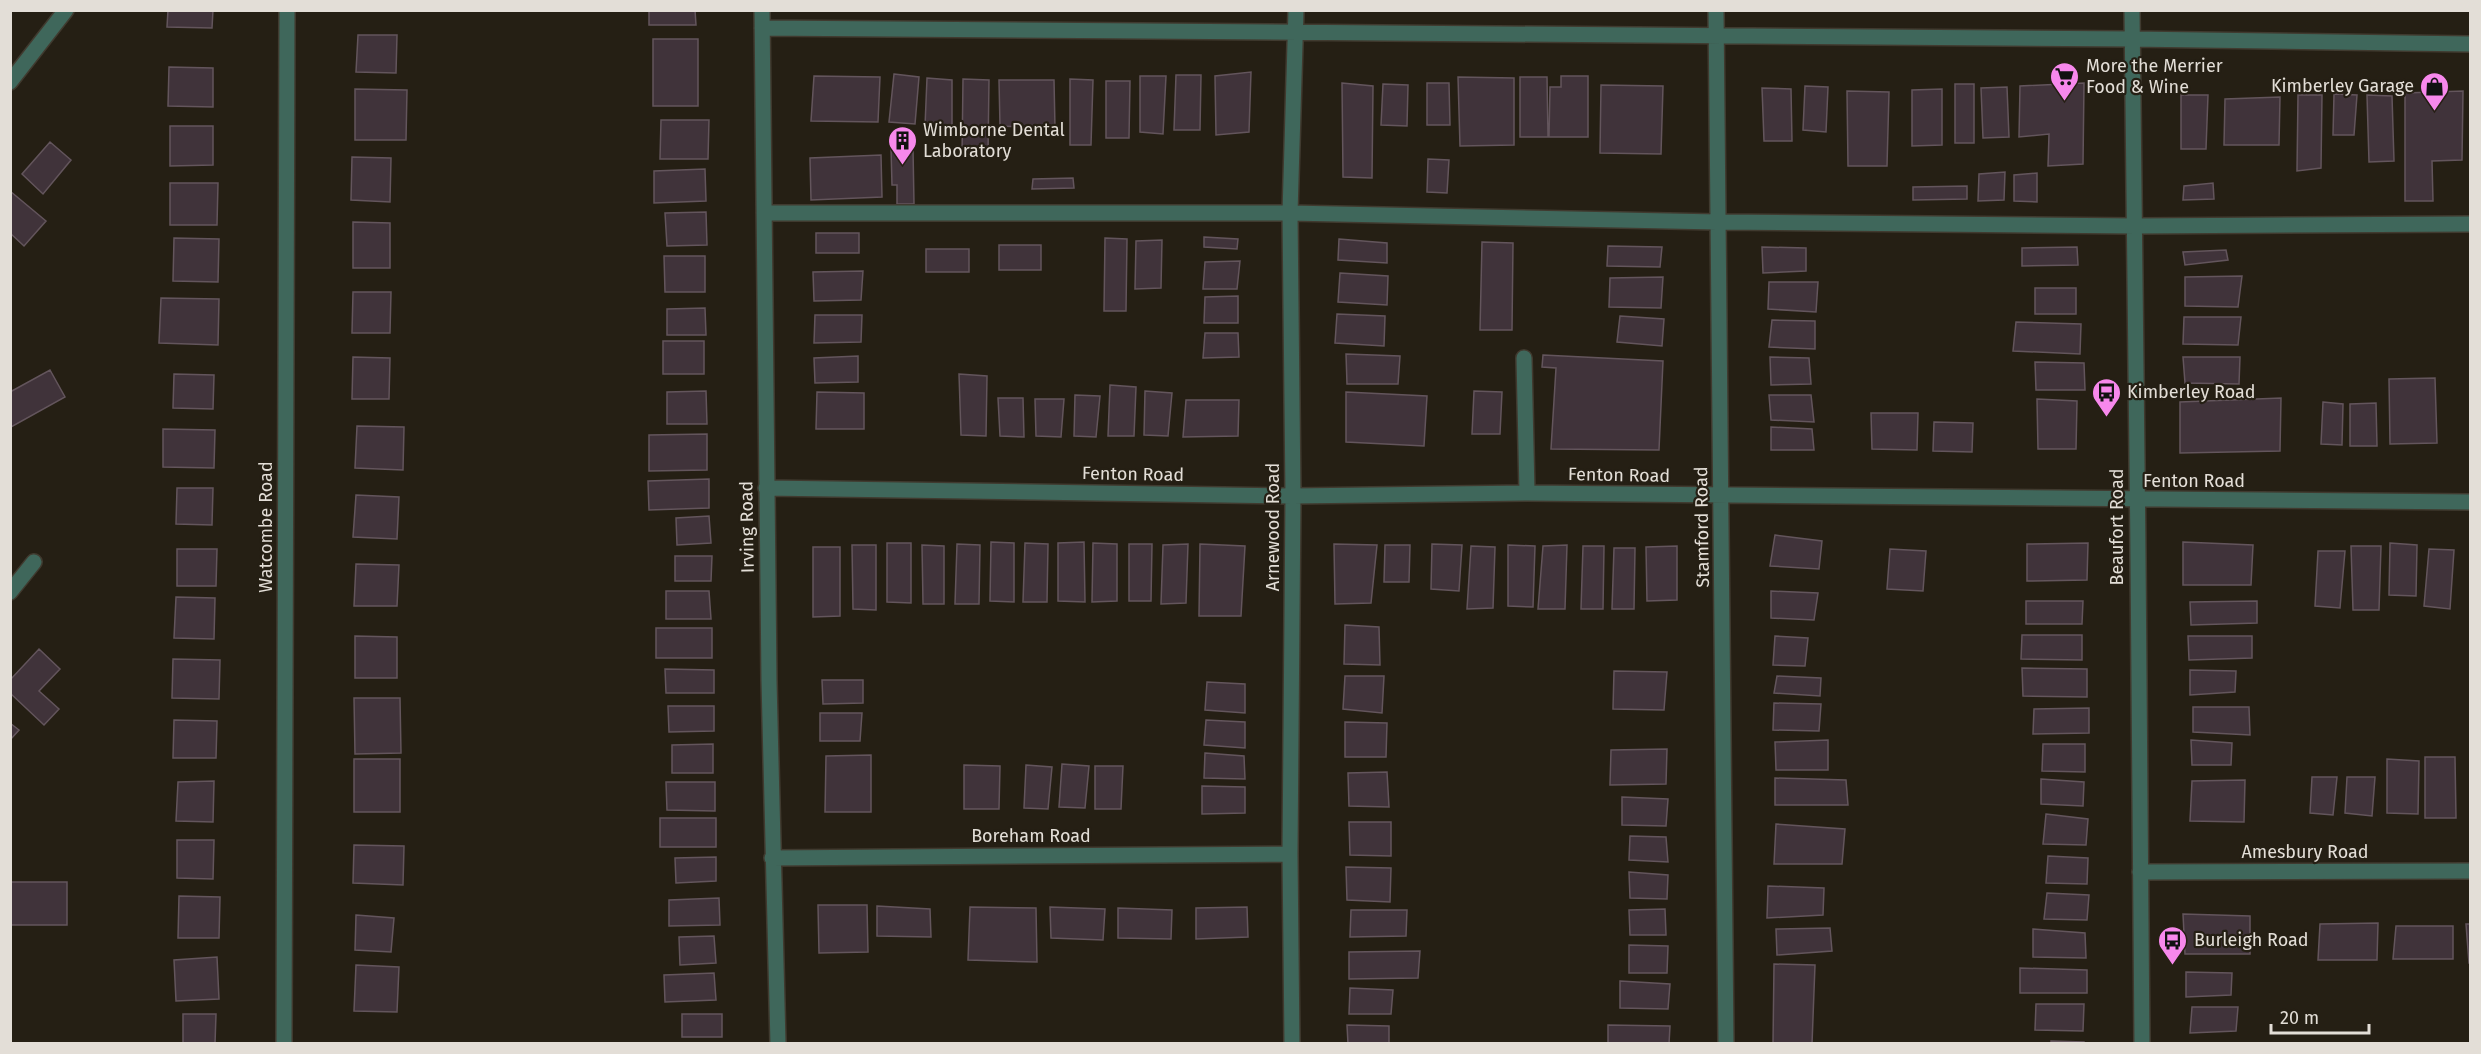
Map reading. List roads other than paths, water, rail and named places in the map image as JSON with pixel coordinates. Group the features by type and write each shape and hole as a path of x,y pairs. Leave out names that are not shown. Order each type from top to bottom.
{"street":[{"path":"10,82 66,10"},
{"name":"Watcombe Road","path":"284,1044 287,10"},
{"name":"Irving Road","path":"762,10 766,488 772,858 778,1044"},
{"name":"Arnewood Road","path":"1292,1044 1290,854 1293,496 1290,213 1296,10"},
{"name":"Stamford Road","path":"1716,10 1726,1044"},
{"name":"Beaufort Road","path":"2132,10 2136,226 2136,500 2142,1044"},
{"path":"762,28 1717,35 2470,44"},
{"path":"764,213 1290,213 1717,222 2136,226 2470,224"},
{"path":"1524,358 1527,494"},
{"name":"Fenton Road","path":"766,488 1293,496 1527,494 2470,502"},
{"path":"10,592 34,562"},
{"name":"Boreham Road","path":"772,858 1290,854"},
{"name":"Amesbury Road","path":"2140,872 2470,871"}],"place":[{"name":"More the Merrier Food & Wine","path":"2065,102"},
{"name":"Kimberley Garage","path":"2435,112"},
{"name":"Wimborne Dental Laboratory","path":"902,166"},
{"name":"Kimberley Road","path":"2106,418"},
{"name":"Burleigh Road","path":"2173,966"}]}
